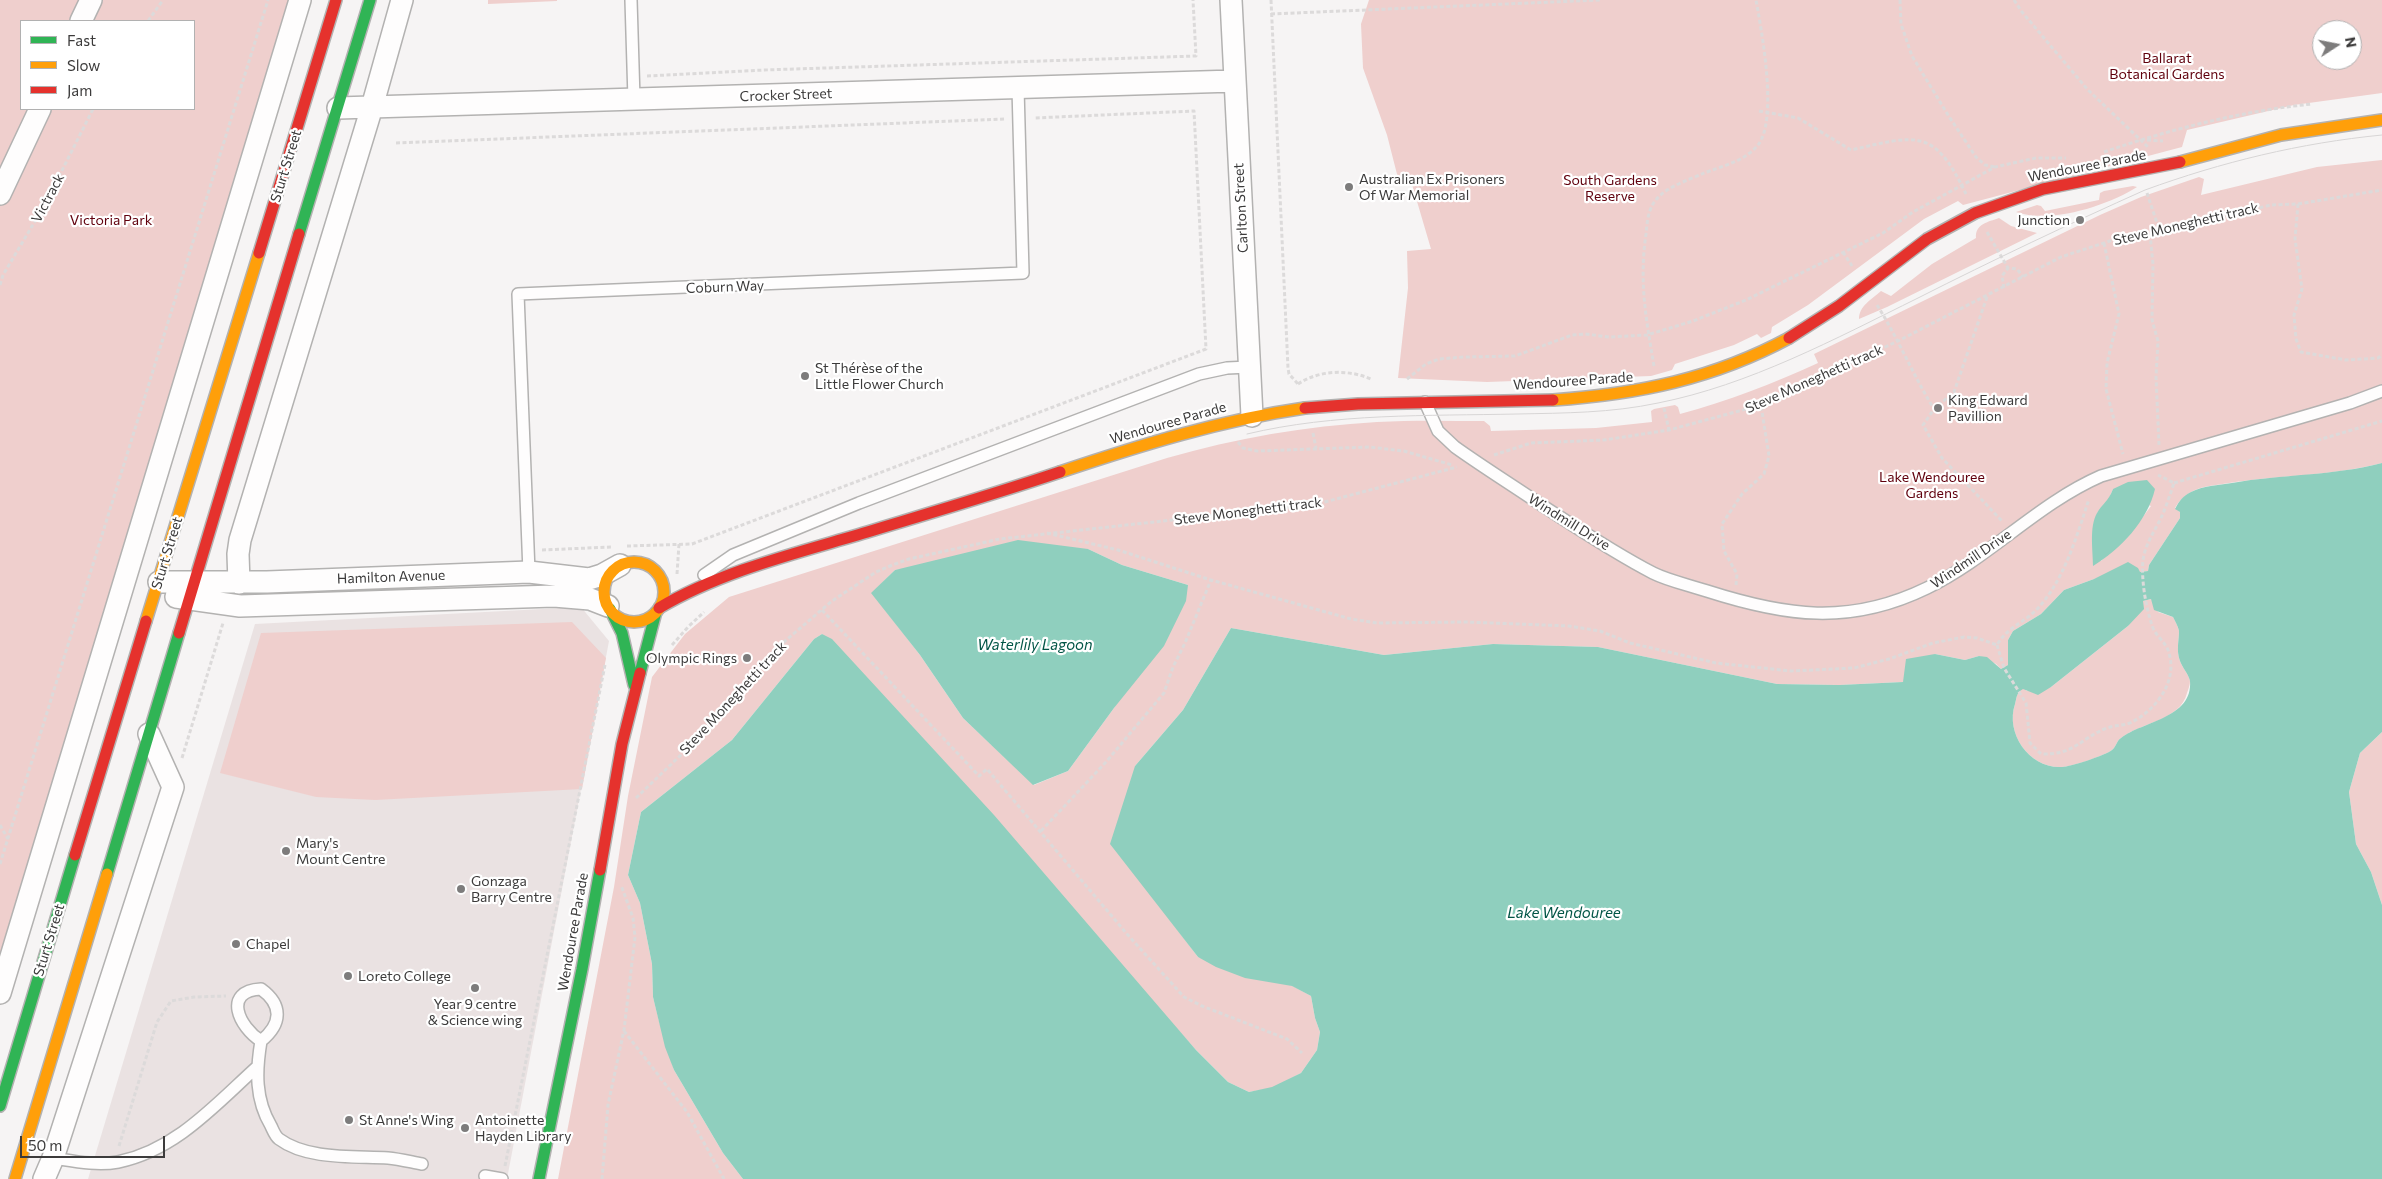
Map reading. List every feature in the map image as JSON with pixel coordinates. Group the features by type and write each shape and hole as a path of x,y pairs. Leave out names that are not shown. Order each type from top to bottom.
{"street":[{"path":"81,20 91,0"},
{"path":"0,993 300,0"},
{"name":"Sturt Street","path":"0,1106 84,824 336,0"},
{"path":"14,1179 370,0"},
{"path":"239,583 238,554 240,540 372,107 402,0"},
{"name":"Carlton Street","path":"1231,0 1252,416"},
{"name":"Crocker Street","path":"338,108 1234,81"},
{"path":"0,194 40,110"},
{"name":"Wendouree Parade","path":"539,1179 580,979 622,744 635,689 658,610 729,575 794,553 969,502 1164,438 1252,416 1339,405 1424,401 1547,400 1598,396 1647,390 1683,381 1715,371 1771,347 1826,315 1937,233 1986,208 2016,196 2084,179 2153,168 2288,133 2382,120"},
{"path":"652,568 657,573 664,587 664,594 658,610 650,617 636,622 622,619 609,608 605,591 609,576 620,566 636,562 672,575"},
{"name":"Hamilton Avenue","path":"193,591 239,583 529,572 589,578 602,575 620,566"},
{"name":"Wendouree Parade","path":"699,575 729,575"},
{"name":"Hamilton Avenue","path":"157,586 193,591 228,605 554,596 590,599 609,608"},
{"name":"Wendouree Parade","path":"609,608 622,633 635,689"},
{"path":"44,1179 53,1158 173,787 149,734"},
{"path":"55,813 84,824"}],"lane":[{"path":"631,0 634,99"},
{"name":"Coburn Way","path":"529,572 518,294 1023,274 1018,88"},
{"name":"Wendouree Parade","path":"699,575 733,555 910,483 1198,374 1227,368 1249,367"},
{"name":"Windmill Drive","path":"1424,401 1442,436 1476,462 1576,527 1654,574 1741,602 1810,614 1847,611 1907,596 1952,575 2067,492 2126,466 2160,458 2350,403 2382,391"},
{"path":"261,1040 251,1034 242,1023 239,1013 239,1000 245,992 261,989 271,996 276,1005 277,1021 271,1033 261,1040 256,1067 258,1093 266,1118 278,1139 301,1149 338,1157 389,1158 422,1164"},
{"path":"53,1158 82,1162 116,1162 173,1140 195,1124 256,1067"},
{"path":"485,1176 503,1174"}],"path":[{"path":"149,20 163,0"},
{"path":"0,864 268,0"},
{"path":"633,77 764,70 1196,56 1193,0"},
{"path":"1271,0 1288,368 1289,374 1302,389"},
{"path":"1271,14 1600,0"},
{"path":"1647,335 1642,260 1653,203 1662,194 1677,185 1727,166 1749,152 1757,146 1766,131 1769,113 1766,60 1756,0"},
{"path":"1900,0 1901,24 1920,71 1976,157 1985,165 1995,167"},
{"path":"2014,0 2088,90 2141,139"},
{"name":"Victrack","path":"0,285 3,275 44,206 92,110"},
{"path":"396,142 1194,111 1206,349 692,544 644,545"},
{"path":"1759,111 1798,118 1852,150 1904,140 1926,142 1933,145 1943,155 1962,186"},
{"path":"2095,155 2141,139 2197,126"},
{"path":"1399,379 1407,379 1426,364 1439,360 1515,356 1578,334 1609,337 1647,335 1693,321 1746,300 1884,233 1913,212 1995,167 2036,158 2071,159"},
{"name":"Steve Moneghetti track","path":"1476,462 1531,443 1604,440 1669,430 1761,405 1898,342 2061,257 2122,237 2150,234 2271,205 2298,204 2382,190"},
{"path":"2298,204 2295,239 2302,289 2294,315 2296,339 2301,352 2346,360 2378,358 2382,355"},
{"path":"2150,234 2153,264 2152,320 2158,341 2156,377 2160,458"},
{"path":"2104,243 2118,314 2107,363 2106,389 2126,466"},
{"path":"1843,252 1889,324 1921,390 1934,409"},
{"path":"2004,288 2002,276 2008,268 2017,269 2023,277"},
{"path":"1988,296 1954,392 1934,409 1923,424 1942,458 1997,514 2010,533"},
{"path":"1298,384 1310,377 1328,373 1358,374 1373,381"},
{"path":"1734,592 1737,576 1724,550 1722,524 1742,494 1764,474 1769,456 1761,405"},
{"path":"2174,483 2382,421"},
{"path":"1238,442 1243,448 1257,451 1316,448 1312,433"},
{"name":"Steve Moneghetti track","path":"631,803 708,729 778,647 832,601 876,572 909,559 1000,539 1044,533 1182,521 1317,504 1461,466 1396,450 1316,448"},
{"path":"1998,645 2004,668 2028,710 2030,743 2041,754 2058,755 2104,730 2130,723 2152,709 2167,686 2170,660 2168,648 2152,626 2143,571"},
{"path":"1041,831 1106,762 1164,693 1210,580"},
{"path":"173,787 228,605"},
{"path":"672,646 688,627 709,608"},
{"path":"822,610 979,776 987,769 1127,934 1184,997 1287,1039 1302,1053"},
{"path":"503,1174 606,660"},
{"path":"0,824 8,839"},
{"path":"602,1179 608,1105 624,1030 635,929 630,908 620,884"},
{"path":"116,1162 120,1140 157,1022 171,1000 229,996 239,1000"},
{"path":"624,1030 682,1105 724,1179"}],"shaded area":[{"name":"Loreto College","path":"581,607 609,641 507,1179 88,1179 255,624"}],"green space":[{"name":"Victoria Park","path":"0,0 292,0 0,977"},
{"path":"488,0 557,0 557,1 488,4"},
{"name":"South Gardens Reserve","path":"1369,0 2382,0 2382,93 2294,105 2187,130 2182,147 1963,205 1958,201 1924,219 1808,305 1772,327 1771,333 1761,338 1757,334 1734,345 1675,364 1672,370 1651,376 1487,382 1398,378 1408,288 1407,251 1431,249 1411,181 1399,182 1387,135 1363,68 1361,24"},
{"name":"Lake Wendouree Gardens","path":"2382,160 2382,463 2325,473 2214,485 2191,492 2175,508 2180,512 2180,518 2149,565 2148,571 2094,579 2064,590 2041,614 2013,631 2008,640 2008,665 2001,669 1996,664 1979,656 1965,660 1935,654 1903,682 1839,685 1777,684 1598,647 1493,644 1384,655 1231,628 1183,710 1135,766 1167,916 1198,957 1293,986 1311,996 1320,1032 1317,1050 1301,1073 1272,1088 1249,1092 1228,1082 1196,1050 822,634 814,639 732,740 641,812 628,875 640,903 652,964 653,997 674,1070 723,1153 743,1179 558,1179 614,887 628,796 652,677 685,634 729,597 1167,458 1219,444 1271,434 1390,421 1484,421 1490,426 1491,431 1596,428 1652,422 1651,411 1654,409 1675,405 1678,407 1680,414 1750,392 1818,363 1814,354 2100,215 2141,197 2199,177 2204,179 2201,195 2317,167","holes":["2113,489 2151,506 2136,526 2101,561 2097,513 2108,501","1088,549 1122,565 1188,585 1114,708 1068,771 1034,785 963,718 920,655 872,593 895,570"]},
{"path":"2137,187 2110,201 2078,211 2045,216 2016,212 2037,205 2041,206 2045,211 2099,200 2100,193 2104,191"},
{"path":"1999,218 2011,226 2037,233 1859,319 1861,310 1881,291 1891,296 1932,264 1976,238 1976,233 1983,224"},
{"path":"2151,599 2158,612 2173,617 2179,629 2179,657 2190,681 2183,702 2177,710 2121,738 2113,749 2088,760 2062,767 2050,766 2030,756 2017,738 2014,727 2013,715 2019,692 2023,688 2027,691 2051,687 2128,626 2143,601"},
{"path":"572,622 606,658 582,789 375,800 316,797 220,773 261,633"},
{"path":"2382,732 2382,905 2371,872 2356,844 2349,792 2360,753"}],"water":[{"name":"Lake Wendouree","path":"2382,463 2382,732 2360,753 2349,792 2356,844 2371,872 2382,905 2382,1179 743,1179 723,1153 674,1070 665,1047 653,997 652,964 640,903 628,875 641,812 732,740 814,639 822,634 832,639 994,815 1196,1050 1228,1082 1249,1092 1272,1087 1301,1073 1317,1050 1320,1032 1311,996 1292,986 1245,978 1216,967 1198,957 1110,844 1135,766 1183,710 1231,628 1384,655 1493,644 1598,647 1777,684 1839,685 1903,682 1906,659 1935,654 1965,660 1979,656 1987,657 2001,669 2008,665 2008,640 2013,631 2041,614 2064,590 2094,579 2128,562 2138,568 2140,572 2148,571 2149,565 2180,518 2180,512 2175,509 2188,494 2200,488 2216,485 2364,467","holes":["2151,599 2154,610 2173,617 2179,629 2179,657 2190,681 2189,693 2184,703 2165,717 2130,732 2118,740 2113,749 2108,752 2088,760 2062,767 2050,766 2030,756 2017,738 2014,727 2013,715 2019,692 2023,689 2038,695 2051,687 2128,626 2144,609 2143,601"]},
{"path":"2147,480 2155,489 2146,512 2123,543 2093,566 2092,532 2099,510 2113,489 2128,482"},
{"name":"Waterlily Lagoon","path":"1018,540 1088,549 1122,565 1188,585 1186,601 1164,646 1114,708 1068,771 1033,785 963,718 920,655 871,593 895,570"}],"tram line":[{"path":"1247,434 1280,427 1347,419 1605,411 1658,403 1692,395 1725,385 1791,359 2031,242 2145,190 2232,162 2262,155 2321,143 2382,135"}],"traffic: fast":[{"path":"299,234 370,0"},
{"path":"610,609 622,633 634,685"},
{"path":"640,673 656,612"},
{"path":"107,874 179,633"},
{"path":"0,1106 75,855"},
{"path":"539,1179 582,969 600,870"}],"traffic: slow":[{"path":"2180,162 2281,135 2382,120"},
{"path":"146,621 259,253"},
{"path":"1553,400 1615,394 1674,382 1732,364 1789,338"},
{"path":"1060,472 1181,434 1243,419 1305,408"},
{"path":"634,562 650,567 655,571 659,576 664,592 659,608 655,613 650,617 634,622 618,617 613,613 609,608 604,592 609,576 613,571 618,567 634,562"},
{"path":"15,1179 107,874"}],"traffic: jam":[{"path":"259,253 336,0"},
{"path":"1789,338 1839,306 1927,239 1975,213 2043,189 2180,162"},
{"path":"179,633 299,234"},
{"path":"1305,408 1358,404 1553,400"},
{"path":"659,608 705,585 754,566 1060,472"},
{"path":"75,855 146,621"},
{"path":"600,870 622,744 640,673"}],"place":[{"name":"Australian Ex Prisoners Of War Memorial","path":"1349,187"},
{"name":"Junction","path":"2080,220"},
{"name":"St Thérèse of the Little Flower Church","path":"805,376"},
{"name":"King Edward Pavillion","path":"1938,408"},
{"name":"Olympic Rings","path":"747,658"},
{"name":"Mary's Mount Centre","path":"286,851"},
{"name":"Gonzaga Barry Centre","path":"461,889"},
{"name":"Chapel","path":"236,944"},
{"name":"Loreto College","path":"348,976"},
{"name":"Year 9 centre & Science wing","path":"475,988"},
{"name":"St Anne's Wing","path":"349,1120"},
{"name":"Antoinette Hayden Library","path":"465,1128"}],"park label":[{"name":"Ballarat Botanical Gardens","path":"2167,66"}]}
